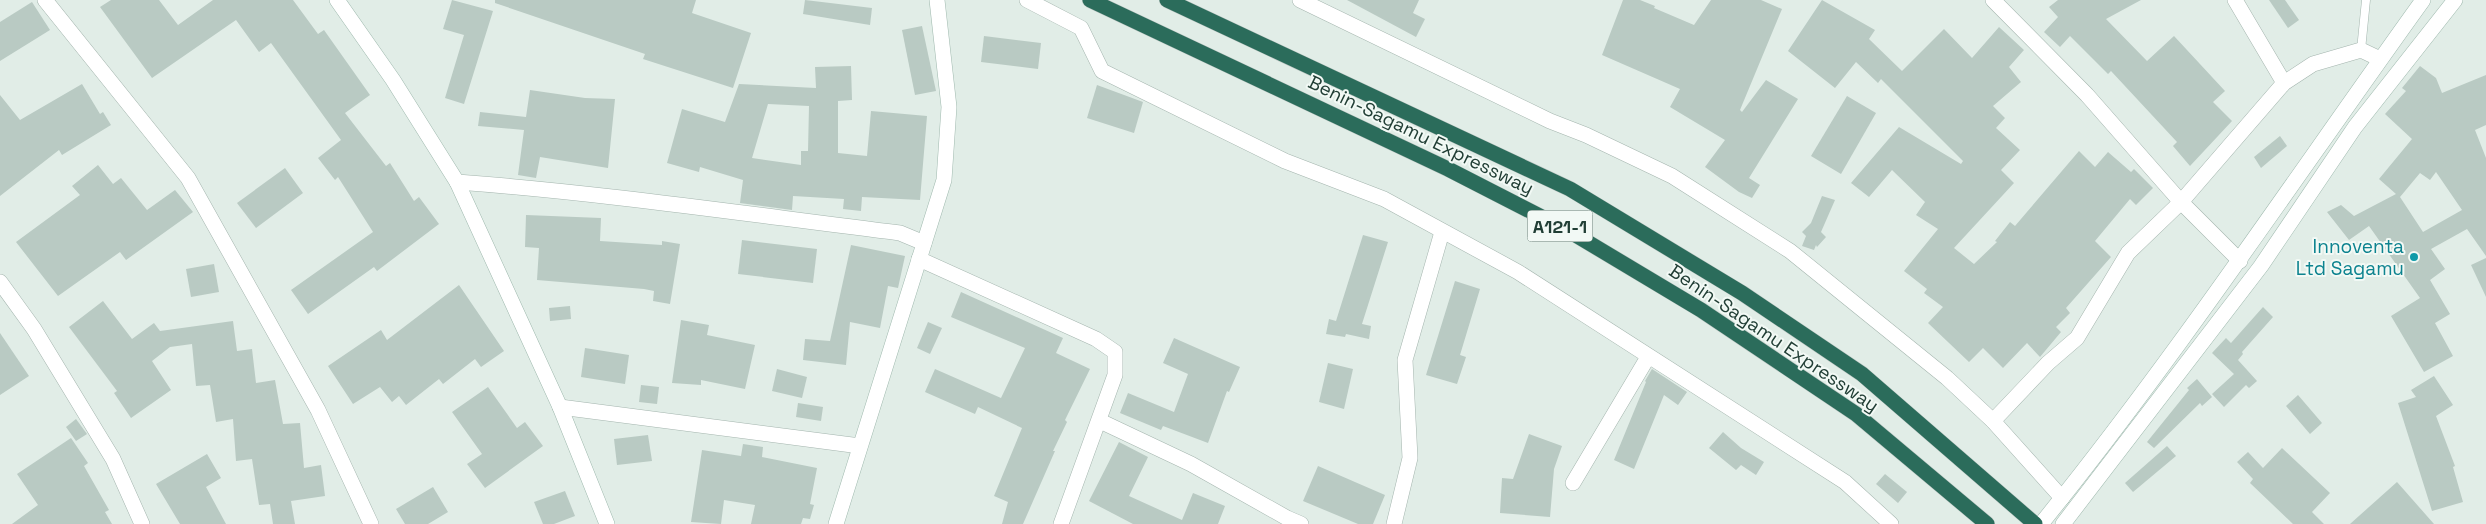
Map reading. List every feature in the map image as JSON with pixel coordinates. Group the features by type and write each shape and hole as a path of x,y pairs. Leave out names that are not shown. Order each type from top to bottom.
{"highway":[{"name":"Benin-Sagamu Expressway","path":"1090,0 1448,169 1569,231 1701,310 1856,414 1987,524"},
{"name":"Benin-Sagamu Expressway","path":"1167,0 1570,189 1742,293 1862,374 2036,524"}],"street":[{"path":"45,0 188,178 318,410 371,524"},
{"path":"337,0 393,80 457,182 560,407 607,524"},
{"path":"836,524 944,180 948,107 937,0"},
{"path":"1027,0 1082,28 1102,71 1285,161 1384,199 1518,272 1648,357 1738,411 1845,482 1891,524"},
{"path":"1300,0 1550,121 1672,176 1790,251 1947,378 1993,421 2062,498"},
{"path":"1993,0 2087,95 2181,202 2240,261"},
{"path":"2235,0 2284,84"},
{"path":"2041,524 2240,261 2423,0"},
{"path":"2063,524 2261,266 2354,127 2455,0"},
{"path":"1993,421 2048,363 2076,338 2128,253 2181,202 2284,84 2313,64 2360,50 2380,59"},
{"path":"457,182 558,189 685,207 900,233 924,243"},
{"path":"1394,524 1410,458 1405,360 1442,232"},
{"path":"919,259 1096,338 1115,352 1115,375 1100,422 1061,524"},
{"path":"0,282 34,329 113,460 142,524"},
{"path":"1573,483 1648,357"},
{"path":"560,407 860,446"},
{"path":"1100,422 1191,464 1301,524"}],"lane":[{"path":"2360,50 2366,0"}],"building":[{"path":"111,0 159,0 178,25 213,0 293,0 318,34 324,30 370,95 345,113 386,166 390,163 414,201 419,197 439,224 377,271 374,267 308,314 291,290 373,232 338,177 335,180 318,158 341,140 271,43 259,52 236,20 152,78 100,7"},
{"path":"452,0 493,11 464,104 445,98 464,35 443,29"},
{"path":"495,0 696,0 692,13 751,33 733,88 643,59 645,54 495,3"},
{"path":"805,0 872,8 870,25 803,14"},
{"path":"1347,0 1419,0 1413,13 1425,19 1416,37"},
{"path":"1623,0 1640,0 1694,25 1711,0 1761,0 1782,9 1740,110 1742,112 1766,80 1798,99 1749,178 1760,185 1752,198 1739,192 1705,167 1725,140 1670,107 1680,89 1602,55"},
{"path":"1822,0 1875,30 1869,39 1902,71 1944,29 1972,58 1999,27 2024,50 2009,67 2021,82 1993,106 2005,118 1996,128 2020,150 2001,170 2014,183 1954,248 1974,264 1997,242 1995,241 2010,222 2015,226 2079,151 2095,167 2108,152 2131,172 2134,169 2153,188 2136,205 2130,199 2095,241 2111,257 2066,308 2070,313 2056,327 2061,332 2040,357 2027,343 2003,368 1983,348 1969,362 1928,323 1943,307 1924,293 1927,289 1904,271 1938,229 1916,215 1925,202 1892,170 1869,197 1851,183 1899,127 1961,164 1963,161 1881,79 1878,83 1856,62 1835,88 1788,51"},
{"path":"2058,0 2141,0 2106,19 2147,61 2174,36 2225,91 2213,102 2232,121 2190,166 2173,146 2177,142 2111,71 2108,74 2070,36 2060,47 2044,32 2058,17 2049,7"},
{"path":"2269,0 2285,0 2299,20 2288,28"},
{"path":"32,2 50,30 0,61 0,22"},
{"path":"922,26 936,91 915,95 902,30"},
{"path":"984,36 1041,43 1038,69 981,62"},
{"path":"851,66 852,100 838,101 838,153 867,156 871,111 927,116 920,200 862,197 861,211 843,209 844,199 793,196 792,210 740,203 743,180 700,167 699,172 667,163 682,109 725,122 739,84 816,88 815,67","holes":["768,104 809,106 808,151 801,151 801,165 752,158"]},
{"path":"2420,66 2436,78 2442,93 2486,75 2486,125 2475,130 2486,158 2486,256 2467,229 2431,249 2445,269 2430,280 2450,314 2435,323 2453,356 2424,372 2391,316 2420,298 2369,226 2349,240 2327,212 2341,205 2354,216 2396,194 2379,179 2412,139 2385,114 2406,91 2402,88","holes":["2436,172 2462,210 2423,232 2400,197 2420,173 2430,180"]},
{"path":"82,84 100,114 103,112 111,125 62,155 59,150 0,196 0,95 20,120"},
{"path":"1097,85 1143,102 1134,133 1087,118"},
{"path":"530,90 585,98 615,99 608,168 540,157 536,178 518,175 524,130 478,126 480,112 526,117"},
{"path":"1847,96 1876,113 1841,174 1811,156"},
{"path":"2280,136 2287,146 2261,168 2254,157"},
{"path":"98,165 113,184 121,178 147,210 175,190 193,212 126,260 120,252 58,296 16,242 80,195 72,186"},
{"path":"285,168 303,193 256,228 237,203"},
{"path":"1822,196 1835,200 1821,232 1826,237 1817,247 1816,245 1814,250 1802,246 1806,236 1802,232 1811,223"},
{"path":"526,215 601,218 600,241 662,245 662,241 680,244 670,304 653,301 654,291 644,289 537,280 539,248 525,247"},
{"path":"1363,235 1388,242 1362,324 1371,326 1369,339 1346,334 1345,337 1326,334 1329,319 1336,321"},
{"path":"742,240 817,249 813,283 738,274"},
{"path":"851,245 905,256 898,288 888,286 880,328 850,322 846,365 803,360 805,339 830,341"},
{"path":"2486,258 2486,297 2471,265"},
{"path":"214,264 219,292 191,297 186,269"},
{"path":"1455,281 1480,289 1460,355 1466,357 1457,384 1426,375"},
{"path":"459,285 504,351 481,367 475,359 443,384 439,379 406,405 399,396 392,402 380,387 353,404 328,366 381,330 387,340"},
{"path":"961,292 1063,338 1056,353 1090,369 1065,420 1067,422 1023,524 1002,524 1008,502 994,496 1022,428 978,407 975,414 925,392 935,369 1001,398 1025,348 951,317"},
{"path":"103,301 132,339 154,323 160,331 233,321 237,351 252,349 256,383 275,380 283,424 300,423 304,468 321,465 325,496 291,501 295,524 273,524 270,504 259,505 252,459 236,461 233,419 216,422 210,385 196,386 192,344 170,347 152,361 171,390 131,418 114,393 117,391 69,327"},
{"path":"570,306 571,319 550,321 549,308"},
{"path":"2263,307 2273,317 2242,352 2243,354 2238,360 2257,381 2249,388 2246,385 2224,407 2212,394 2234,374 2212,353 2226,338 2231,343"},
{"path":"681,320 709,325 707,335 755,345 745,389 701,380 701,385 672,383"},
{"path":"928,322 942,328 930,354 917,348"},
{"path":"0,333 29,376 0,395"},
{"path":"1174,338 1240,367 1229,392 1227,391 1208,443 1163,426 1161,430 1120,413 1128,393 1174,412 1188,374 1163,363"},
{"path":"585,348 629,355 625,384 581,377"},
{"path":"1328,363 1353,369 1344,409 1319,402"},
{"path":"777,369 807,377 802,398 772,391"},
{"path":"1652,369 1687,392 1678,405 1664,395 1634,469 1614,460 1645,381"},
{"path":"2434,376 2453,405 2436,416 2455,466 2453,467 2463,502 2432,511 2398,403 2416,397 2411,390"},
{"path":"2197,379 2212,397 2202,406 2200,403 2154,448 2147,442 2189,390 2187,388"},
{"path":"641,385 659,387 657,404 639,402"},
{"path":"488,387 517,428 525,422 543,446 485,488 467,464 482,454 452,412"},
{"path":"2298,395 2322,423 2310,434 2286,406"},
{"path":"798,403 823,407 821,421 796,417"},
{"path":"76,419 87,434 76,441 66,427"},
{"path":"1723,432 1741,448 1764,462 1756,475 1741,465 1736,470 1709,448"},
{"path":"1529,434 1562,446 1554,469 1550,517 1500,513 1502,478 1513,479"},
{"path":"648,435 652,461 617,465 614,439"},
{"path":"71,438 88,463 84,466 109,510 105,512 112,524 12,524 38,505 17,474"},
{"path":"1119,442 1148,457 1129,496 1182,520 1193,493 1225,506 1218,524 1133,524 1089,501"},
{"path":"743,444 763,447 762,457 817,468 810,504 814,505 810,519 803,518 801,524 751,524 755,505 724,500 721,524 691,522 702,450 741,456"},
{"path":"2167,446 2176,456 2133,492 2125,483"},
{"path":"2282,448 2330,493 2312,512 2324,524 2293,524 2250,483 2253,479 2237,462 2248,452 2263,468"},
{"path":"207,454 221,478 206,487 226,524 180,524 156,484"},
{"path":"1318,466 1385,495 1373,524 1358,524 1303,501"},
{"path":"1885,474 1907,492 1898,503 1876,484"},
{"path":"2397,482 2434,524 2350,524"},
{"path":"433,487 448,512 428,524 405,524 396,509"},
{"path":"565,491 575,516 554,524 543,524 534,502"}],"place":[{"name":"Innoventa Ltd Sagamu","path":"2414,257"}]}
